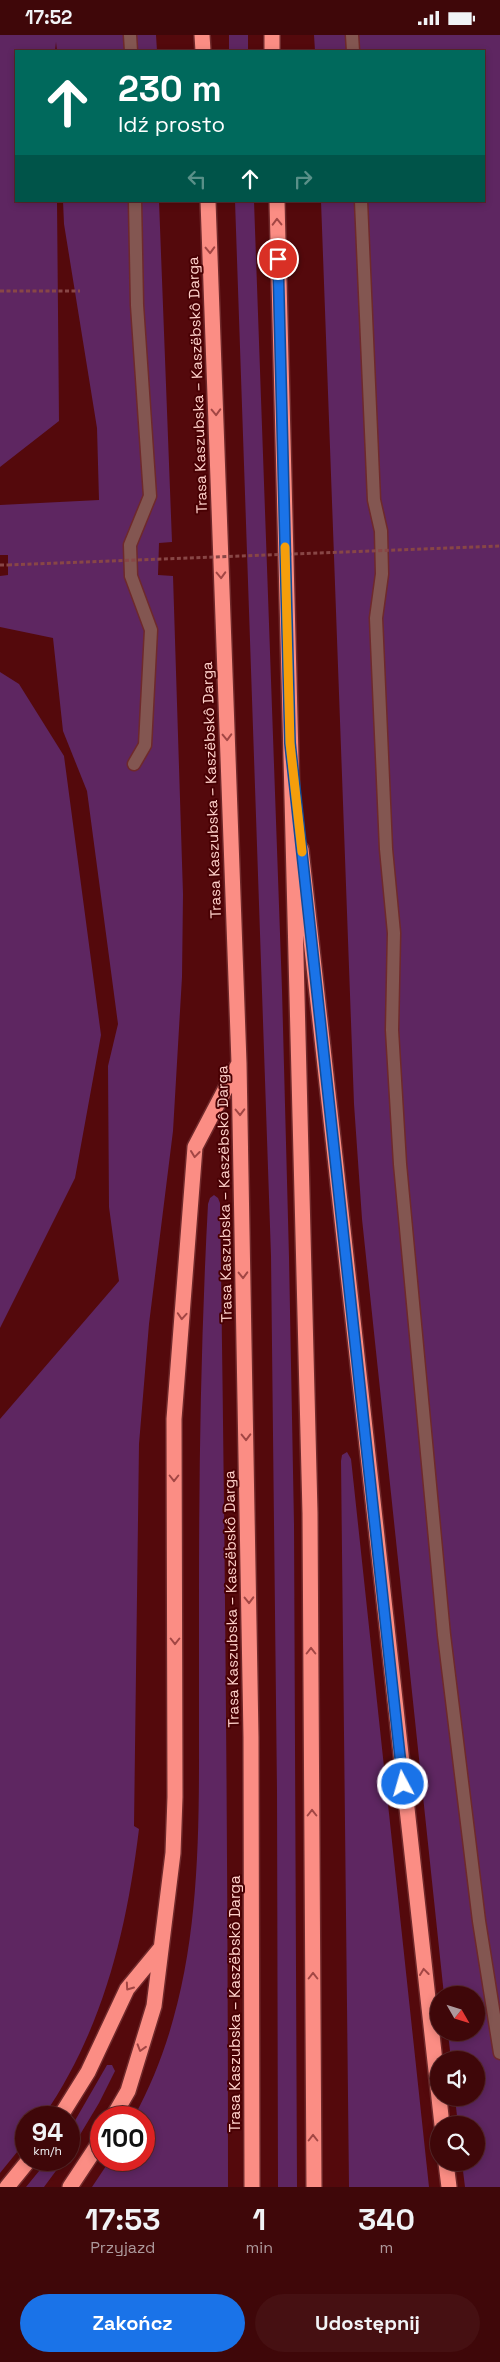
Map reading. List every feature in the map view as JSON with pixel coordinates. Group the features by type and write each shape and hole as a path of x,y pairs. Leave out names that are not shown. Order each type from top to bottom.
{"highway":[{"path":"202,35 203,50"},
{"path":"272,35 272,50"},
{"name":"Trasa Kaszubska – Kaszëbskô Darga","path":"208,202 239,1063 251,1737 252,2187"},
{"path":"276,202 310,1513 314,2187"},
{"path":"290,743 441,2116"},
{"path":"119,2106 128,2091 154,2006 173,1853 176,1797 174,1419 195,1147 239,1063"},
{"path":"67,2106 88,2072 127,1989 160,1949"},
{"path":"70,2187 90,2157"},
{"path":"7,2187 21,2171"},
{"path":"447,2171 449,2187"}],"lane":[{"path":"130,35 131,50"},
{"path":"352,35 353,50"},
{"path":"134,765 145,745 151,630 131,576 130,545 150,495 137,305 135,202"},
{"path":"361,202 374,500 382,531 382,574 376,618 386,849 394,933 392,1030 400,1164 444,1635 479,1921 500,2053"}],"path":[{"path":"0,291 80,291"},
{"path":"0,565 500,546"}],"shaded area":[{"path":"0,35 156,35 157,50 57,50 56,42 55,50 15,50 15,202 57,202 59,421 0,467"},
{"path":"229,35 248,35 248,50 229,50"},
{"path":"314,35 500,35 500,2187 465,2187 463,2171 485,2171 485,2116 457,2116 456,2106 485,2106 485,2051 450,2051 449,2041 485,2041 485,1986 443,1986 362,1219 354,1104 321,202 485,202 485,50 315,50"},
{"path":"63,202 159,202 172,542 159,543 158,575 173,576 183,894 182,977 173,1131 149,1324 139,1444 134,1826 139,1829 134,1868 119,1943 96,2015 64,2084 50,2106 15,2106 15,2155 0,2173 0,1419 119,1281 109,1207 108,1066 118,1024 87,791 63,731 53,638 0,627 0,576 8,575 8,555 0,555 0,505 99,500 97,428 64,224"},
{"path":"235,202 254,202 282,990 294,1524 297,2187 278,2187 277,1791 271,1256"},
{"path":"0,672 19,684 64,756 101,1035 75,1178 0,1328"},
{"path":"214,1195 220,1203 227,1818 228,2187 92,2187 103,2171 155,2171 155,2106 139,2106 154,2074 170,2031 181,1987 195,1896 199,1803 199,1496 201,1399 208,1204 210,1198"},
{"path":"347,1452 351,1459 429,2187 349,2187 341,1461 342,1455"},
{"path":"107,2065 112,2065 115,2071 97,2106 90,2106 90,2118 80,2135 80,2112"},
{"path":"39,2171 56,2171 44,2187 26,2187"}],"slow traffic":[{"path":"285,547 290,743 302,852"}],"route":[{"path":"278,259 290,743 403,1784"}]}
